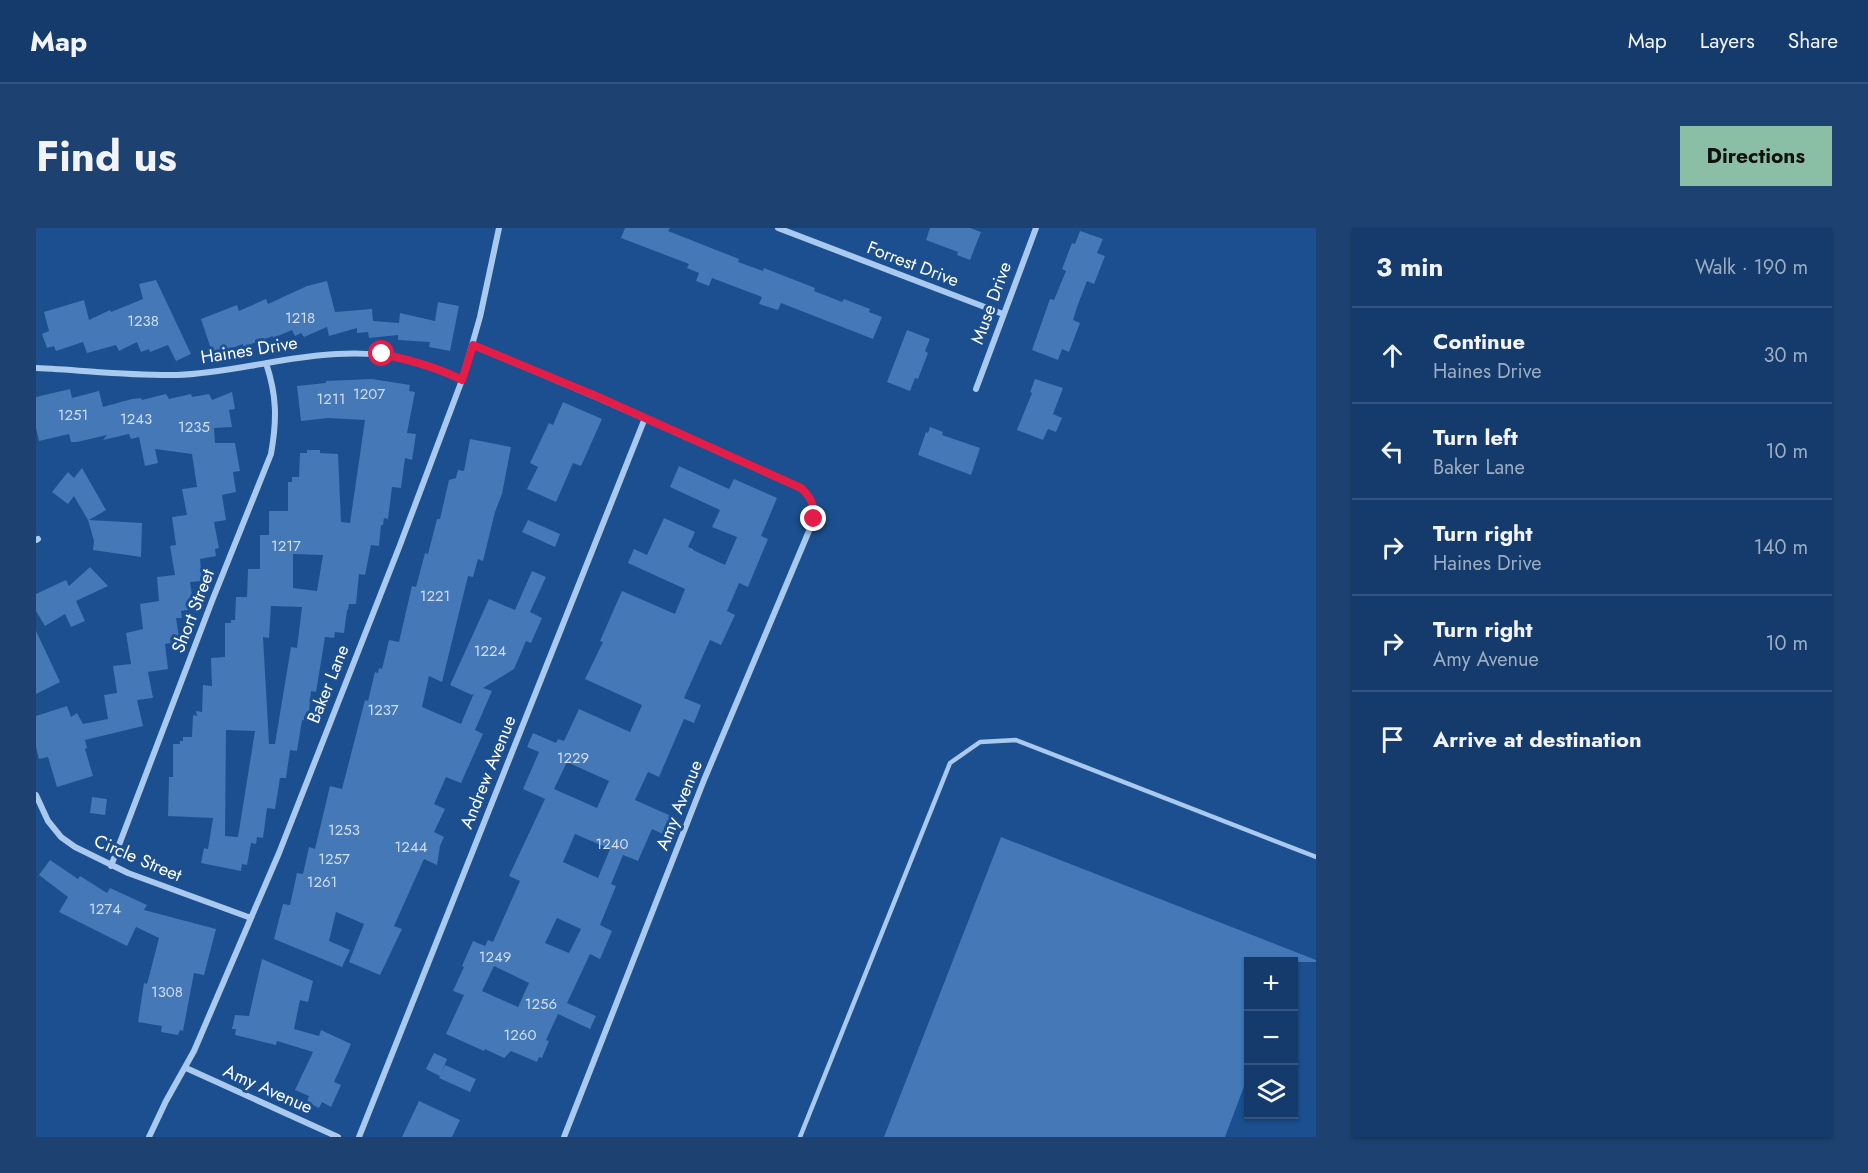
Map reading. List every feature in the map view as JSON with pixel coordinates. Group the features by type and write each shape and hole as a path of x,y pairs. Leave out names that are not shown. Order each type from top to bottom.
{"street":[{"name":"Baker Lane","path":"149,1137 166,1101 186,1068 279,853 400,545 473,345 499,228"},
{"name":"Forrest Drive","path":"778,228 1003,314"},
{"name":"Muse Drive","path":"976,389 1036,228"},
{"path":"473,345 645,418"},
{"name":"Haines Drive","path":"36,368 177,375 225,371 317,355 354,352 382,354 410,360 444,371 462,380"},
{"name":"Short Street","path":"111,866 271,454 276,407 273,384 266,363"},
{"name":"Amy Avenue","path":"564,1137 704,780 814,519 812,501 801,488 645,418"},
{"name":"Andrew Avenue","path":"359,1137 645,418"},
{"name":"Circle Street","path":"36,795 48,821 61,837 75,847 111,866 251,918"},
{"name":"Amy Avenue","path":"186,1068 338,1137"}],"lane":[{"path":"800,1137 950,763 980,742 1016,740 1316,857"}],"building":[{"path":"625,228 670,228 668,231 739,259 738,262 763,271 764,268 815,288 814,291 842,302 844,299 870,309 869,312 882,317 873,339 781,303 778,310 759,304 762,297 712,278 709,286 696,281 699,273 687,268 689,264 621,238"},
{"path":"930,228 970,228 981,232 970,260 957,255 958,252 926,240"},
{"path":"1080,231 1103,239 1097,253 1105,256 1094,284 1087,281 1077,307 1073,320 1080,323 1069,352 1062,349 1058,360 1032,350 1050,299 1054,300 1066,271 1062,269 1072,243 1075,244"},
{"path":"156,280 191,354 176,361 168,345 150,352 149,349 141,352 137,342 119,351 116,345 87,353 83,342 56,351 54,346 47,348 42,334 49,331 44,312 84,300 89,320 143,299 139,284"},
{"path":"327,281 335,312 372,309 373,321 399,323 400,313 435,321 438,302 459,306 450,351 429,347 430,342 398,340 398,335 369,338 368,332 357,333 357,328 329,336 327,327 304,337 301,333 295,336 292,330 273,338 273,336 243,347 243,344 213,355 201,319 237,305 239,311 266,299 268,304 307,286"},
{"path":"907,330 930,339 925,351 928,353 918,379 915,378 910,391 887,382"},
{"path":"372,379 410,385 409,391 415,392 407,433 416,434 412,460 405,458 401,488 392,487 388,519 384,518 383,525 381,525 379,546 371,545 365,575 359,574 356,604 349,604 344,633 335,632 334,638 325,637 316,692 311,691 308,721 302,720 297,751 290,750 286,778 280,778 275,809 267,808 263,838 257,837 256,844 251,843 247,865 242,864 241,871 201,863 204,848 208,849 213,818 168,816 169,777 173,777 173,744 180,744 183,737 192,737 193,715 197,716 196,711 202,712 203,685 212,686 211,658 225,657 225,623 235,620 236,597 247,597 248,569 260,569 260,535 269,535 269,511 288,511 288,482 292,482 292,477 299,477 300,453 307,453 307,450 320,450 320,453 338,454 341,522 350,523 365,420 328,418 301,421 297,386 326,383 326,381","holes":["293,554 323,555 317,591 293,588","271,606 302,607 297,648 291,647 275,744 269,744 263,637 269,638","226,730 255,731 238,837 225,836"]},
{"path":"1035,379 1063,388 1053,414 1062,418 1056,432 1048,429 1043,440 1017,430 1032,393 1030,392"},
{"path":"70,389 72,398 99,391 103,407 132,399 141,398 142,400 166,394 169,399 191,394 192,397 209,394 212,400 232,392 235,409 229,410 232,427 214,428 215,443 235,443 240,471 233,472 236,492 222,495 226,520 214,522 219,548 215,549 216,556 200,559 202,581 190,582 194,609 181,611 182,618 176,618 179,637 170,638 171,643 165,644 168,669 148,672 153,698 137,700 143,726 85,740 87,748 85,749 93,776 57,787 48,757 39,759 36,747 36,716 67,706 71,717 77,713 83,724 108,719 104,695 117,693 113,666 131,664 126,633 143,629 140,604 159,601 157,577 175,575 170,546 176,545 172,517 187,515 182,489 197,487 192,454 155,449 158,463 145,466 139,437 131,439 129,434 103,440 107,435 71,442 69,434 39,441 36,428 36,397"},
{"path":"563,402 602,419 581,466 573,463 556,502 527,489 538,467 530,463 549,423 553,425"},
{"path":"930,427 943,432 942,435 980,448 971,475 918,455"},
{"path":"470,439 511,447 502,494 495,512 483,561 478,559 473,577 468,576 442,682 429,676 422,707 461,724 474,693 472,695 450,685 489,599 515,610 532,571 546,577 530,612 542,618 531,643 526,641 514,669 483,688 492,691 475,730 483,734 461,783 446,777 434,804 445,809 434,832 444,837 437,865 424,859 394,926 402,929 380,975 349,962 364,924 336,912 329,941 350,950 342,967 274,939 283,904 290,905 297,873 303,874 309,847 315,849 330,786 342,789 365,700 368,701 375,672 378,673 379,668 382,669 389,640 399,642 412,586 416,587 425,553 428,554 437,519 440,519 449,480 456,478 458,470 464,471"},
{"path":"679,466 729,489 734,479 777,498 761,536 768,539 748,587 739,583 727,611 735,615 721,645 710,640 684,698 701,705 694,723 684,719 659,777 648,772 635,800 671,816 663,834 652,829 638,861 623,855 611,884 616,886 600,925 612,931 600,959 590,954 567,1003 596,1016 590,1029 558,1014 546,1040 549,1041 542,1058 539,1057 537,1062 511,1051 504,1058 446,1034 464,995 453,991 464,967 462,966 473,941 485,946 488,940 493,942 520,881 509,876 545,799 523,789 539,752 527,747 533,733 556,743 558,739 564,741 579,709 630,732 642,705 585,679 603,642 600,641 622,591 675,614 685,589 628,563 634,549 647,555 664,518 695,532 688,547 725,565 737,537 712,527 720,510 670,487","holes":["567,762 609,781 597,808 554,789","575,834 610,849 598,878 563,862","557,918 581,929 569,953 545,943","494,966 529,983 518,1007 482,991"]},
{"path":"82,468 106,510 89,520 142,523 141,557 93,550 94,541 88,520 74,496 68,504 52,492 68,472 74,478"},
{"path":"528,520 560,534 555,547 522,532"},
{"path":"90,567 108,586 76,601 85,621 71,627 65,614 45,626 36,611 36,594 66,580 69,586"},
{"path":"36,631 60,682 36,694"},
{"path":"92,797 107,799 105,815 90,813"},
{"path":"1001,837 1316,960 1316,962 1298,962 1298,957 1244,957 1244,1087 1225,1137 884,1137"},
{"path":"50,860 78,879 80,876 107,893 110,888 147,905 144,910 216,929 204,975 194,973 183,1031 180,1030 178,1035 161,1032 162,1026 138,1022 144,983 147,984 159,938 136,927 127,946 59,912 68,897 39,875"},
{"path":"262,959 313,981 308,1002 300,1000 294,1029 319,1036 321,1030 351,1044 334,1082 341,1085 331,1107 322,1102 319,1108 307,1102 309,1096 295,1090 313,1052 277,1041 276,1045 235,1035 236,1029 232,1029 235,1015 249,1016"},
{"path":"434,1053 447,1059 440,1076 426,1069"},
{"path":"445,1065 476,1079 470,1092 439,1078"},
{"path":"419,1101 460,1120 452,1137 402,1137"}],"route":[{"path":"382,354 444,371 462,380 473,345 596,396 801,488 808,493 812,501 814,519"}]}
